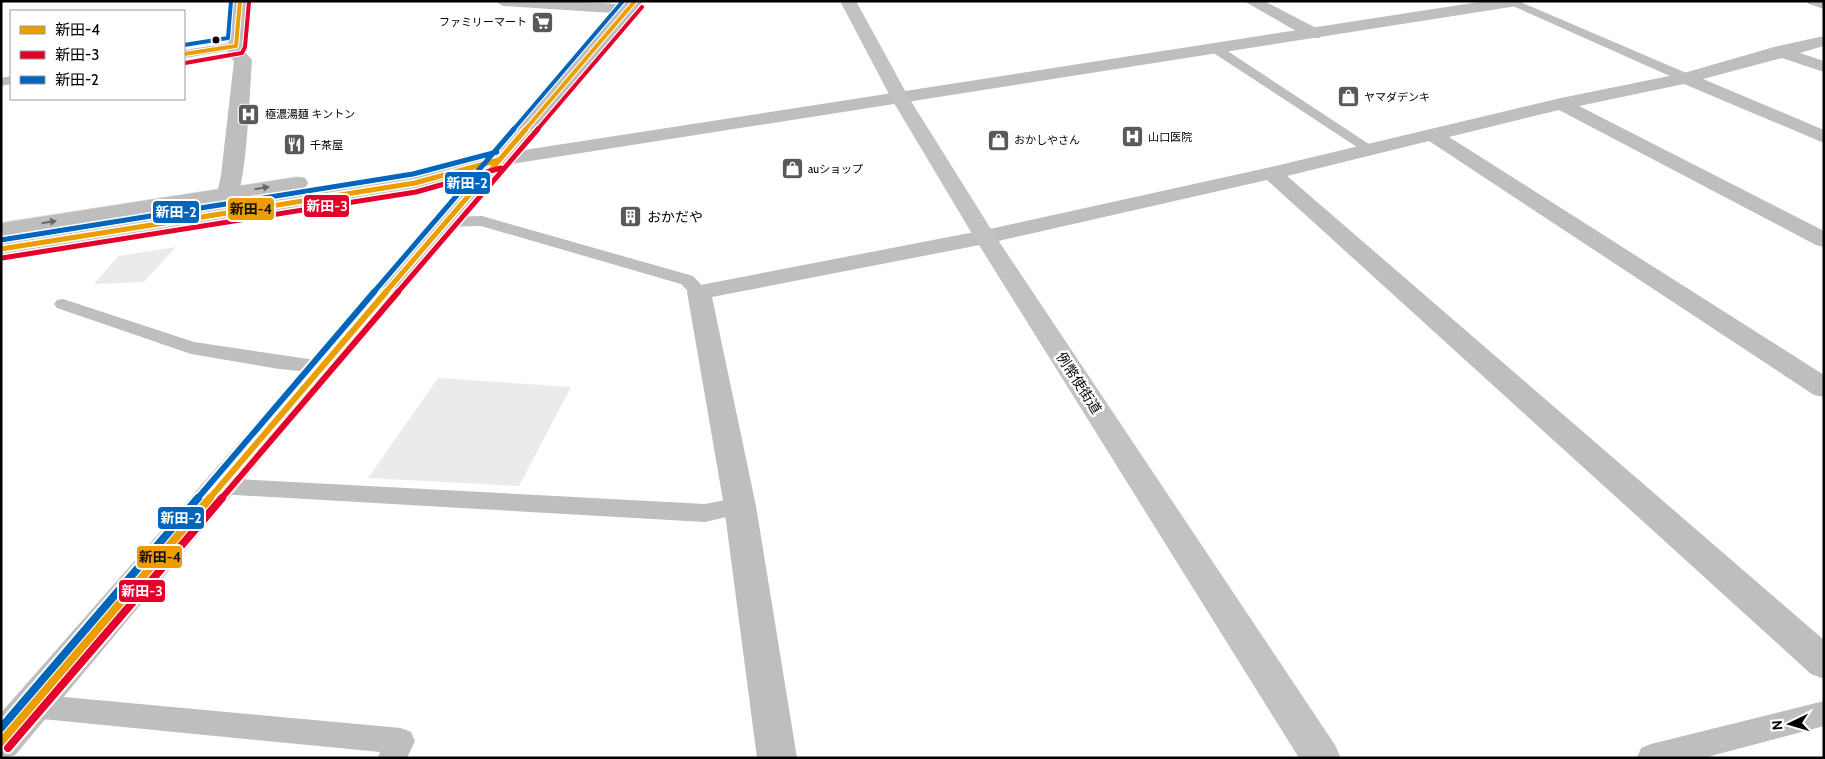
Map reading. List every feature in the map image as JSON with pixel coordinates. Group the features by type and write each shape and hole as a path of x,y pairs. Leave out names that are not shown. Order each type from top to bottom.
{"main road":[{"name":"例幣使街道","path":"848,1 900,98 985,237 1321,758"}],"street":[{"path":"228,194 232,175 243,60 236,54 240,1"},
{"path":"503,1 631,5"},
{"path":"1252,1 1314,34"},
{"path":"1814,1 1824,4"},
{"path":"1,249 415,183 499,160 1514,2"},
{"path":"1,742 631,5"},
{"path":"777,758 740,506 699,292 985,237 1371,150 1561,104 1686,78 1780,51 1824,41"},
{"path":"1780,51 1824,67"},
{"path":"1686,78 1824,137"},
{"path":"1561,104 1824,240"},
{"path":"1433,135 1824,388"},
{"path":"1,230 435,161 499,160"},
{"path":"1271,173 1824,663"}],"lane":[{"path":"1514,2 1686,78"},
{"path":"185,54 236,46"},
{"path":"1216,49 1371,150"},
{"path":"445,222 482,221 688,280 699,292"},
{"path":"62,304 191,348 279,363 322,367"},
{"path":"218,486 705,513 740,506"},
{"path":"32,706 401,741 392,758"},
{"path":"1651,758 1824,713"}],"shaded area":[{"path":"176,247 144,282 94,284 118,256"},
{"path":"438,378 571,387 519,486 368,478"}],"transit line":[{"name":"新田-2","path":"185,45 228,38 231,1"},
{"name":"新田-4","path":"185,54 236,46 240,1"},
{"name":"新田-2","path":"1,728 623,1"},
{"name":"新田-4","path":"1,742 635,1"},
{"name":"新田-3","path":"185,63 242,53 245,47 249,2"},
{"name":"新田-3","path":"8,748 642,7"},
{"name":"新田-2","path":"1,240 413,174 497,152"},
{"name":"新田-4","path":"1,249 415,183 499,160"},
{"name":"新田-3","path":"2,258 416,192 501,168"}],"place":[{"name":"ファミリーマート","path":"543,22"},
{"name":"ヤマダデンキ","path":"1348,97"},
{"name":"極濃湯麺 キントン","path":"249,114"},
{"name":"山口医院","path":"1132,137"},
{"name":"おかしやさん","path":"998,140"},
{"name":"千茶屋","path":"294,145"},
{"name":"auショップ","path":"792,169"},
{"name":"おかだや","path":"631,217"}]}
